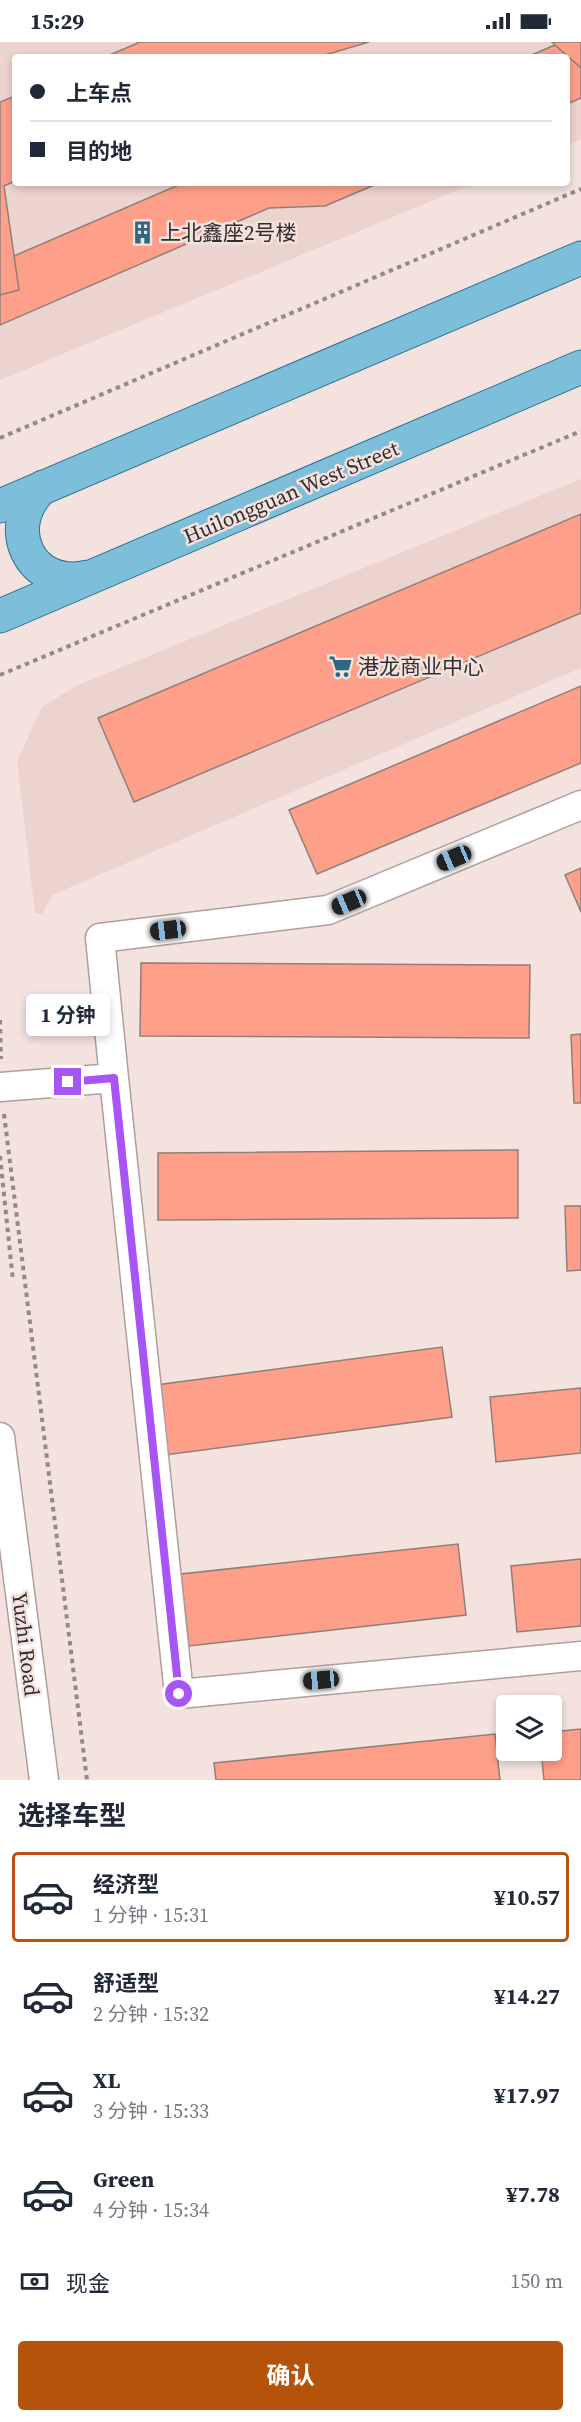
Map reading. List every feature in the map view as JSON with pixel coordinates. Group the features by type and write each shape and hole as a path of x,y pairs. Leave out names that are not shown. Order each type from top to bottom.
{"main road":[{"path":"0,506 581,258"},
{"name":"Huilongguan West Street","path":"0,616 581,367"},
{"path":"43,487 29,500 22,517 20,538 27,558 35,567 55,577 81,579 94,576"}],"street":[{"path":"581,805 328,910 100,938 179,1694 581,1656"},
{"path":"1,1087 114,1078"},
{"name":"Yuzhi Road","path":"0,1437 44,1780"}],"path":[{"path":"0,438 581,189"},
{"path":"0,675 581,430"},
{"path":"0,1020 1,1087 9,1162 87,1780"},
{"path":"0,1156 15,1273 13,1281"}],"shaded area":[{"path":"0,42 581,42 581,139 570,144 570,54 12,54 12,186 468,186 0,380"},
{"name":"港龙商业中心","path":"581,479 581,668 52,895 42,914 35,913 17,761 42,707 78,685"}],"building":[{"path":"140,42 369,42 328,54 112,54"},
{"path":"552,42 581,42 581,68 570,58 570,54 565,54"},
{"path":"555,45 565,54 534,54"},
{"path":"570,58 581,68 581,98 570,103"},
{"path":"12,97 12,182 4,186 19,290 0,295 0,102"},
{"name":"上北鑫座2号楼","path":"176,186 372,186 325,206 269,208 0,325 0,295 19,290 14,256"},
{"name":"港龙商业中心","path":"581,514 581,613 134,802 98,718"},
{"path":"581,686 581,763 317,874 289,810"},
{"path":"581,868 581,912 565,875"},
{"path":"141,963 530,965 529,1038 140,1036"},
{"path":"581,1034 581,1103 574,1103 571,1035"},
{"path":"518,1150 518,1218 158,1220 158,1153"},
{"path":"565,1206 581,1206 581,1270 567,1271"},
{"path":"442,1347 452,1417 165,1455 156,1385"},
{"path":"581,1388 581,1453 496,1462 490,1397"},
{"path":"458,1544 466,1615 189,1646 181,1574"},
{"path":"581,1559 581,1626 517,1632 511,1566"},
{"path":"581,1729 581,1780 544,1780 542,1761 562,1761 562,1731"},
{"path":"495,1734 496,1761 498,1761 500,1780 216,1780 214,1763"}],"place":[{"name":"上北鑫座2号楼","path":"142,232"},
{"name":"港龙商业中心","path":"340,666"}],"route":[{"path":"68,1082 114,1078 179,1694"}]}
